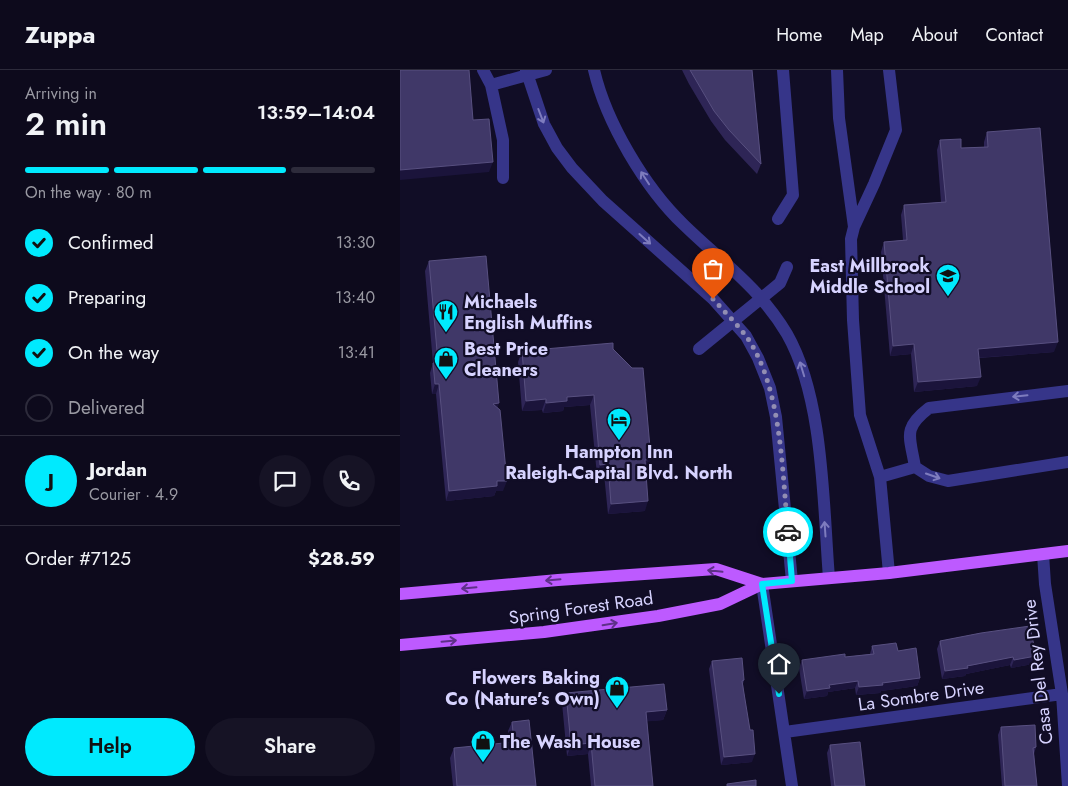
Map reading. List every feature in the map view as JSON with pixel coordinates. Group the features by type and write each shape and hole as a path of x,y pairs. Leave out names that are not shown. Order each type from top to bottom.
{"main road":[{"name":"Spring Forest Road","path":"400,645 553,631 658,616 720,604 762,584 889,572 1068,551"},
{"name":"Spring Forest Road","path":"400,594 716,569 762,584"}],"street":[{"path":"483,70 490,85 503,140 503,178"},
{"path":"490,85 526,72 546,70"},
{"path":"594,70 607,107 624,145 650,185 683,224 738,272 762,298 787,334 801,363 812,404 820,454 829,578"},
{"path":"778,219 793,195 782,70"},
{"path":"837,70 840,118 854,227"},
{"path":"889,70 896,130 854,227 851,240 853,320 860,415 880,477 889,572"},
{"path":"526,72 544,124 557,148 572,168 603,200 713,299 746,336 758,358 770,388 776,417 792,581"},
{"path":"699,349 780,284 787,267"},
{"path":"1068,391 929,408 916,417 909,430 915,467 929,476 948,481 1068,462"},
{"path":"880,477 915,467"},
{"name":"Casa Del Rey Drive","path":"1043,554 1045,584 1062,694 1068,786"},
{"path":"762,584 792,786"},
{"name":"La Sombre Drive","path":"785,732 1062,694"}],"building":[{"path":"400,70 469,70 473,120 489,119 493,162 400,170"},
{"path":"690,70 752,70 761,164 714,111"},
{"path":"1040,128 1058,342 978,349 981,377 918,382 914,344 893,346 884,242 907,240 904,205 946,202 940,140 961,139 961,148 988,147 987,132"},
{"path":"486,256 499,403 493,404 500,410 507,481 497,481 497,486 449,491 439,384 435,384 433,363 438,362 429,261"},
{"name":"Hampton Inn Raleigh-Capital Blvd. North","path":"613,343 613,349 632,368 643,368 651,459 645,460 648,501 611,504 608,464 600,465 594,395 567,397 567,401 546,403 546,399 526,401 522,351"},
{"path":"1030,626 1036,656 1014,660 1013,657 967,666 968,668 945,671 940,641"},
{"path":"896,643 898,651 916,648 920,678 882,683 883,685 859,687 858,681 829,685 830,688 807,691 802,660 845,654 845,657 874,654 872,646"},
{"path":"742,658 744,680 742,681 750,730 753,730 755,754 724,757 712,661"},
{"path":"664,684 667,710 646,712 653,786 595,786 591,743 571,745 566,693"},
{"path":"529,720 536,786 457,786 454,748 514,742 512,722"},
{"path":"1035,725 1036,747 1033,748 1037,786 1005,786 1001,727"},
{"path":"860,742 865,786 835,786 830,745"},
{"path":"756,780 756,786 727,786 727,784"}],"way so far":[{"path":"713,299 746,336 758,358 770,388 776,417 788,532"}],"place":[{"name":"East Millbrook Middle School","path":"948,297"},
{"name":"Michaels English Muffins","path":"446,333"},
{"name":"Best Price Cleaners","path":"446,380"},
{"name":"Hampton Inn Raleigh-Capital Blvd. North","path":"619,441"},
{"name":"Flowers Baking Co (Nature’s Own)","path":"617,709"},
{"name":"The Wash House","path":"483,763"}],"route":[{"path":"779,694 762,584 792,581 788,532"}]}
